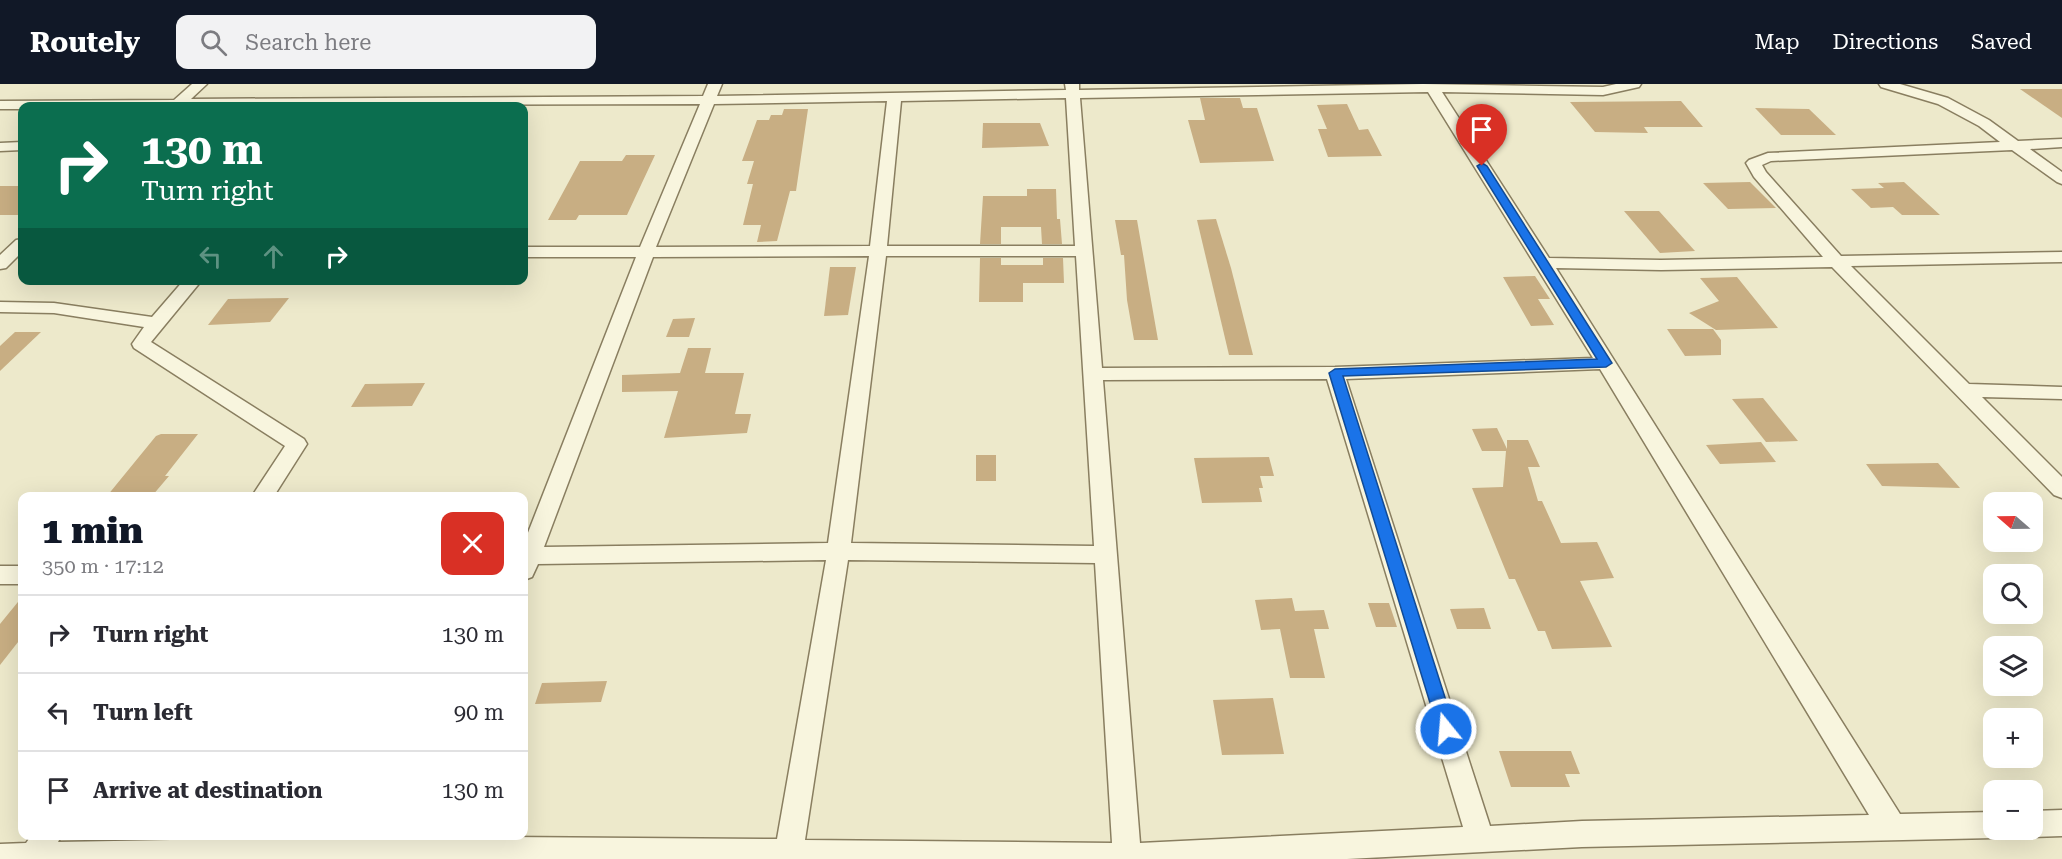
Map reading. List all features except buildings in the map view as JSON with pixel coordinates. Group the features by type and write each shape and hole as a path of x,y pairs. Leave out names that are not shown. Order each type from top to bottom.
{"street":[{"path":"179,102 200,84"},
{"path":"356,102 371,84"},
{"path":"528,104 712,92 894,97 1073,88 1431,86 1603,92 1634,84"},
{"path":"1886,84 1943,101 1984,123 2062,179"},
{"path":"1431,86 1544,263 1892,827"},
{"path":"1073,88 1126,858"},
{"path":"528,552 646,252 712,92"},
{"path":"789,856 838,551 880,252 894,97"},
{"path":"2062,143 1768,157 1754,164 1759,174 1836,261 2062,490"},
{"path":"0,147 18,146"},
{"path":"528,252 1083,252"},
{"path":"1544,263 1661,265 2062,257"},
{"path":"190,285 141,344 297,444 266,492"},
{"path":"0,307 54,308 156,323"},
{"path":"1092,374 1335,373 1606,363"},
{"path":"1335,373 1481,840"},
{"path":"1964,390 2062,393"},
{"path":"528,560 838,551 1105,555"},
{"path":"0,575 18,575"},
{"path":"2043,824 2062,823"},
{"path":"0,857 40,846 422,848 789,856 1126,858 1582,834 1983,825"}],"route":[{"path":"1446,729 1335,373 1606,363 1482,166"}]}
